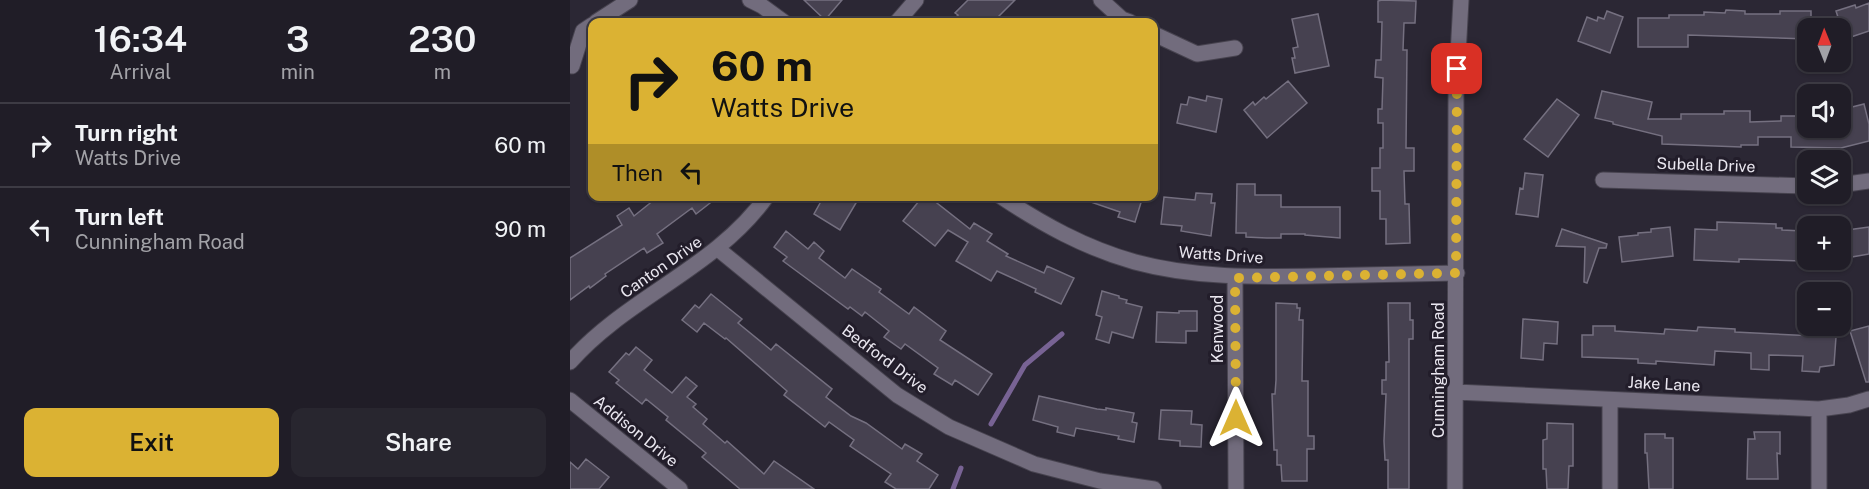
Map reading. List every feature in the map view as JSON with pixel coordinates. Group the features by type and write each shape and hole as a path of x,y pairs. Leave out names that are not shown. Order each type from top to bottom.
{"street":[{"path":"603,18 630,0"},
{"path":"750,0 778,18"},
{"path":"900,18 916,0"},
{"path":"1101,0 1121,18"},
{"name":"Cunningham Road","path":"1455,489 1456,92 1461,0"},
{"path":"572,66 584,31 588,28"},
{"path":"1158,36 1197,54 1235,48"},
{"name":"Subella Drive","path":"1603,180 1797,186"},
{"path":"1851,183 1869,181"},
{"name":"Canton Drive","path":"570,362 612,324 718,249 763,201"},
{"name":"Watts Drive","path":"1008,201 1044,225 1095,249 1135,262 1188,273 1235,278 1456,273"},
{"name":"Bedford Drive","path":"718,249 897,395 949,427 1034,464 1100,481 1154,489"},
{"name":"Kenwood","path":"1235,278 1236,489"},
{"name":"Jake Lane","path":"1456,392 1819,410 1869,399"},
{"name":"Addison Drive","path":"570,400 680,489"},
{"path":"1610,400 1610,489"},
{"path":"1819,410 1819,489"}],"building":[{"path":"804,0 842,0 827,18 823,18"},
{"path":"968,0 1015,0 997,18 955,18 958,15 955,13"},
{"path":"1378,1 1416,1 1415,23 1404,23 1403,50 1407,50 1406,148 1414,148 1414,171 1404,171 1405,204 1409,204 1410,243 1386,244 1386,219 1380,219 1380,191 1372,191 1372,168 1380,168 1380,148 1383,148 1383,123 1378,123 1378,109 1382,109 1383,78 1375,77 1376,60 1381,60 1382,22 1378,22"},
{"path":"1869,3 1869,31 1851,37 1851,18 1838,18 1836,11 1855,5 1856,8"},
{"path":"1726,10 1745,11 1745,14 1811,11 1811,18 1797,18 1797,39 1688,35 1688,47 1638,47 1638,18 1704,15 1704,12 1725,13"},
{"path":"1607,11 1623,17 1610,53 1578,41 1587,17 1597,21 1598,17 1604,19"},
{"path":"1318,14 1329,66 1295,73 1293,48 1298,47 1292,19"},
{"path":"1288,81 1307,103 1267,138 1244,110 1253,102 1255,105 1264,97 1266,99"},
{"path":"1602,91 1652,102 1648,119 1681,119 1681,114 1724,114 1724,111 1750,111 1750,122 1781,121 1781,116 1797,116 1797,138 1851,138 1851,107 1864,104 1869,124 1869,141 1841,148 1791,147 1791,137 1758,137 1758,145 1741,145 1741,147 1662,144 1662,136 1595,118"},
{"path":"1207,96 1222,99 1216,132 1177,123 1181,104 1187,105 1189,97 1206,101"},
{"path":"1557,99 1579,115 1548,157 1524,139"},
{"path":"1525,173 1543,175 1538,217 1516,214"},
{"path":"1237,184 1255,184 1255,195 1281,195 1281,207 1340,207 1340,238 1305,234 1281,234 1281,238 1246,237 1246,233 1236,233"},
{"path":"1196,193 1212,194 1211,203 1215,203 1211,236 1181,231 1182,226 1161,224 1164,197 1195,200"},
{"path":"653,201 713,201 696,214 692,208 657,234 663,243 647,253 644,248 570,300 570,258 622,225 617,216 629,208 634,216"},
{"path":"821,201 853,201 856,203 840,230 814,214"},
{"path":"919,201 938,201 937,203 970,229 974,223 992,234 987,241 1008,254 1006,256 1044,273 1047,266 1074,278 1061,304 1035,292 1036,289 997,271 991,281 956,261 968,242 948,230 935,246 903,221"},
{"path":"1088,201 1141,201 1135,222 1118,217 1120,212"},
{"path":"1717,222 1776,224 1776,228 1782,228 1782,230 1797,231 1797,261 1694,260 1695,229 1717,230"},
{"path":"1670,227 1673,256 1622,262 1619,237"},
{"path":"1869,227 1869,254 1851,257 1851,229"},
{"path":"1562,229 1607,244 1606,248 1599,248 1587,283 1584,282 1585,247 1556,246"},
{"path":"786,231 808,249 814,242 824,251 819,258 845,278 852,269 881,289 879,292 909,314 914,307 946,331 940,340 992,374 978,395 955,380 952,385 934,374 938,368 905,344 901,349 884,337 889,331 865,312 862,316 850,307 848,309 783,261 787,257 774,247"},
{"path":"1102,291 1127,300 1126,303 1142,307 1133,338 1112,332 1109,343 1096,339 1102,317 1096,315"},
{"path":"711,294 742,319 738,323 771,350 776,344 832,389 826,397 851,416 866,423 902,449 905,444 922,454 917,461 938,475 929,489 896,489 885,482 891,474 850,446 854,440 829,422 825,427 784,395 787,391 726,338 704,323 697,332 682,320 695,305 699,308"},
{"path":"1276,303 1297,304 1297,308 1300,308 1299,320 1303,320 1302,381 1308,381 1308,436 1314,436 1314,449 1307,449 1307,481 1282,481 1281,465 1277,465 1277,450 1274,450 1272,394 1275,394 1276,380"},
{"path":"1388,303 1410,303 1410,320 1413,320 1413,339 1409,339 1409,489 1388,489 1388,460 1385,460 1384,441 1386,394 1382,394 1382,380 1386,380 1386,362 1389,362"},
{"path":"1179,311 1197,311 1197,331 1186,331 1186,343 1156,342 1157,312 1179,313"},
{"path":"1523,319 1558,322 1557,344 1544,343 1543,360 1521,358"},
{"path":"1593,326 1615,326 1615,331 1664,334 1665,329 1697,331 1698,327 1735,329 1735,332 1836,337 1834,365 1820,367 1819,372 1802,371 1803,356 1769,355 1769,370 1751,369 1751,353 1715,351 1714,365 1656,361 1656,364 1638,363 1638,359 1582,357 1582,335 1593,335"},
{"path":"1869,326 1869,382 1866,382 1851,331"},
{"path":"636,347 652,360 644,370 672,393 686,377 697,386 687,397 696,404 693,407 707,419 703,424 725,443 727,441 764,474 774,461 814,489 740,489 702,457 706,453 666,420 668,417 646,399 642,404 616,383 619,380 609,372 626,353 629,355"},
{"path":"1039,396 1097,409 1106,410 1106,408 1134,413 1132,422 1137,423 1134,442 1118,439 1119,436 1076,428 1074,436 1057,432 1058,427 1033,420"},
{"path":"1161,410 1192,411 1191,424 1202,425 1201,447 1180,446 1180,441 1159,439"},
{"path":"1547,423 1573,424 1573,466 1569,466 1568,489 1547,489 1546,469 1543,469 1543,440 1547,439"},
{"path":"1754,432 1780,432 1780,454 1777,453 1778,479 1747,479 1748,439 1755,439"},
{"path":"1645,434 1665,434 1665,438 1673,438 1673,489 1649,489"},
{"path":"586,459 609,477 599,489 570,489 570,462 578,469"}],"waterway":[{"path":"991,424 1025,365 1062,334"},
{"path":"953,489 961,468"}],"route":[{"path":"1236,418 1235,278 1456,273 1457,69"}]}
